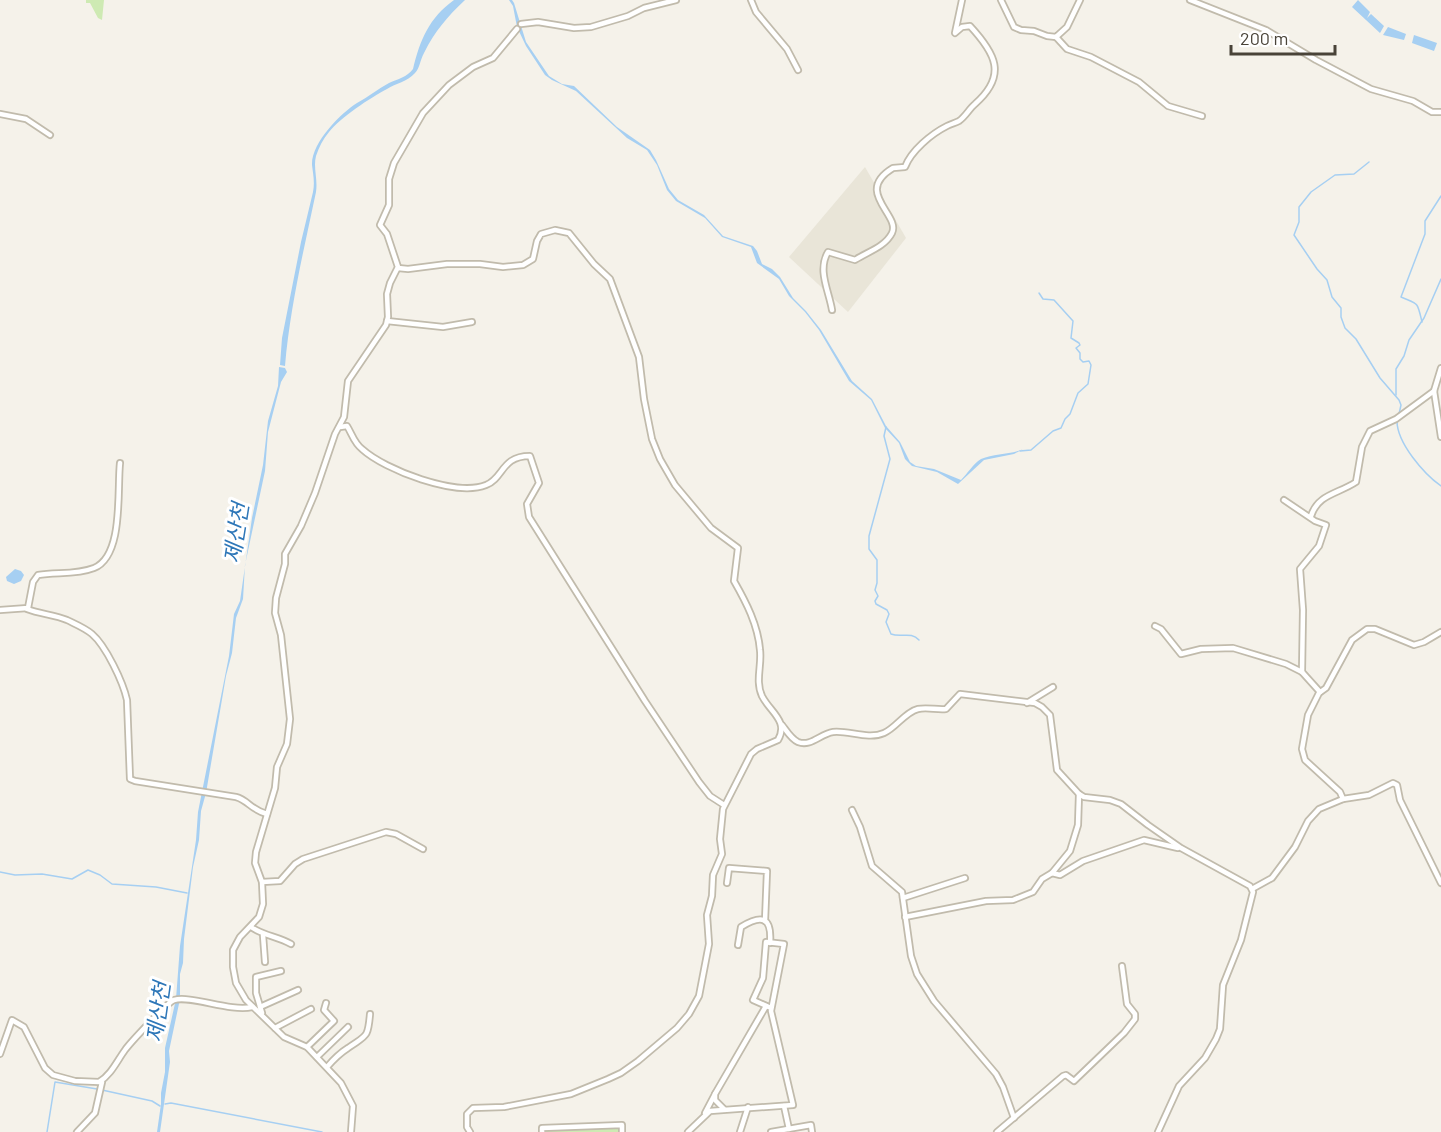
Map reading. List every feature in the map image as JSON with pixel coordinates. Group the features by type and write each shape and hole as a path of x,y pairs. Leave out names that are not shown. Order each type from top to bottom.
{"street":[{"path":"351,1132 352,1104 341,1083 307,1047 287,1039 252,1007 238,989 232,960 236,943 259,917 262,908 262,882 255,857 275,788 277,767 287,744 290,719 281,635 275,613 285,552 301,526 345,415 348,381 364,355 380,336 387,321 387,294 398,268 387,234 380,225 389,205 389,179 398,153 423,113 442,92 473,67 493,58 519,27 538,22 570,28 588,28 628,16 644,8 676,0"},
{"path":"751,0 756,12 791,55 798,70"},
{"path":"832,310 823,273 824,260 828,252 855,260 885,241 892,233 894,226 880,202 878,190 880,179 893,168 905,167 921,145 941,129 963,118 986,94 991,84 994,61 987,45 970,26 962,27 955,33 962,0"},
{"path":"1001,0 1014,27 1056,37 1067,49 1081,53 1139,82 1168,106 1202,116"},
{"path":"1056,37 1067,27 1080,0"},
{"path":"1190,0 1266,30 1371,89 1413,101 1432,112 1441,112"},
{"path":"0,114 26,119 50,135"},
{"path":"398,268 424,268 452,264 503,267 523,265 533,259 541,234 555,230 571,235 594,264 610,279 640,361 650,433 660,459 675,485 707,523 738,548 734,581 740,588 754,620 759,643 760,689 763,698 792,738 805,743 835,732 884,733 917,709 946,709 960,694 997,697 1035,704 1050,715 1057,770 1079,794 1122,804 1181,848 1252,889"},
{"path":"387,321 443,327 472,322"},
{"path":"1441,368 1434,391 1441,436"},
{"path":"1311,516 1315,505 1321,499 1356,482 1362,447 1370,431 1396,418 1434,391"},
{"path":"340,427 347,426 365,453 399,472 456,488 487,485 508,463 531,456 539,483 528,500 526,508 533,525 699,782 710,796 724,805"},
{"path":"27,609 33,582 38,575 63,574 93,568 107,558 118,513 120,463"},
{"path":"1284,500 1311,516 1315,521 1326,525 1319,546 1300,569 1303,617 1302,672"},
{"path":"0,610 27,609 67,620 94,636 107,654 125,690 130,779 135,782 241,798 254,810 267,814"},
{"path":"1155,626 1161,629 1181,654 1201,649 1233,648 1286,664 1302,672 1320,692"},
{"path":"1343,799 1340,792 1305,760 1302,749 1308,716 1320,692 1326,688 1352,640 1367,629 1375,629 1414,645 1441,632"},
{"path":"1026,703 1053,687"},
{"path":"470,1132 467,1127 467,1114 473,1108 504,1107 571,1094 615,1076 638,1061 673,1032 689,1014 698,1001 709,944 707,915 712,896 713,875 722,854 720,839 724,805 751,754 757,748 778,740 782,725"},
{"path":"1158,1132 1179,1086 1205,1058 1220,1029 1222,985 1241,940 1252,889 1272,878 1295,847 1305,826 1316,813 1325,806 1343,799 1365,796 1390,783 1396,784 1400,800 1441,883"},
{"path":"905,917 986,901 1018,898 1033,892 1042,879 1064,861 1074,840 1078,820 1079,794"},
{"path":"852,810 860,827 872,866 899,889 903,898 911,956 917,974 934,1001 996,1074 1014,1118"},
{"path":"262,882 280,881 295,864 303,859 386,832 396,834 423,849"},
{"path":"1052,873 1060,875 1083,861 1144,840 1181,848"},
{"path":"727,883 729,868 767,871 765,921"},
{"path":"903,898 965,878"},
{"path":"738,945 741,927 756,920 765,921 771,927 770,943"},
{"path":"251,927 262,935 276,937 291,944"},
{"path":"262,935 266,962"},
{"path":"704,1116 715,1094 769,1007 784,944 766,942 763,978 753,1000 769,1007"},
{"path":"997,1132 1063,1076 1066,1075 1074,1081 1129,1028 1136,1014 1127,1004 1122,966"},
{"path":"262,1014 256,993 256,977 281,971"},
{"path":"260,1007 298,990"},
{"path":"77,1132 95,1113 99,1090 128,1046 169,1002 183,999 236,1008 252,1007"},
{"path":"307,1047 334,1021 325,1012 326,1003"},
{"path":"688,1132 710,1111 793,1105 769,1007"},
{"path":"275,1028 311,1009"},
{"path":"327,1067 347,1048 363,1039 369,1026 370,1014"},
{"path":"0,1054 12,1020 24,1028 45,1068 53,1075 75,1081 104,1080"},
{"path":"317,1057 348,1027"},
{"path":"715,1094 717,1103 724,1109"},
{"path":"784,1106 789,1129"},
{"path":"740,1132 748,1107"},
{"path":"739,1108 744,1121"},
{"path":"542,1132 542,1128 622,1125 622,1132"},
{"path":"771,1132 811,1125 812,1132"}],"shaded area":[{"path":"865,167 906,238 848,312 789,257"}],"green space":[{"path":"86,0 104,0 102,20 98,18 90,3 86,3"},
{"path":"618,1128 618,1132 545,1132 545,1130"}],"water":[{"path":"454,0 465,0 437,31 415,73 372,97 348,114 334,126 320,146 315,160 316,192 294,300 285,366 280,365 282,338 313,192 312,165 316,147 335,121 350,108 385,85 411,72 427,30 438,14"},
{"path":"509,0 514,3 526,42 549,76 562,84 574,86 617,127 650,150 669,189 678,200 704,215 723,236 753,246 762,264 772,269 780,277 793,298 821,330 852,381 872,399 886,426 900,442 910,462 961,480 981,459 1023,449 1014,454 984,460 958,484 937,472 912,466 905,459 899,443 885,428 871,400 849,381 819,330 789,296 779,279 757,263 751,247 722,237 705,218 676,201 667,190 657,165 647,150 627,138 576,91 552,80 545,75 526,46 517,27 513,6"},
{"path":"1358,0 1370,12 1367,18 1371,14 1384,26 1380,33 1352,7"},
{"path":"1388,27 1406,34 1404,40 1383,35"},
{"path":"1414,35 1437,43 1434,51 1412,43"},
{"path":"279,367 285,368 287,372 281,382 268,432 265,471 246,562 263,465 268,421 278,386"},
{"path":"245,567 243,599 236,618 232,653 201,811 180,974 180,999 169,1051 170,1062 160,1132 157,1132 165,1072 165,1048 176,999 180,946 198,812 229,656 234,614 240,601"},
{"path":"15,569 24,575 21,581 14,584 7,581 6,577"}],"waterway":[{"path":"1369,162 1354,174 1335,175 1311,192 1299,207 1299,222 1294,235 1327,280 1332,297 1341,308 1345,328 1356,339 1380,378 1399,400 1401,405 1399,414"},
{"path":"1422,322 1416,305 1401,297 1425,234 1425,221 1441,196"},
{"path":"1396,395 1396,369 1404,356 1409,340 1424,318 1441,279"},
{"path":"1020,451 1031,450 1053,431 1061,428 1070,414 1078,393 1088,384 1091,365 1089,361 1083,362 1080,359 1080,353 1076,348 1080,345 1071,338 1073,321 1054,300 1043,299 1039,293"},
{"path":"1397,421 1398,430 1406,448 1427,474 1441,486"},
{"path":"886,427 884,436 890,459 869,536 869,549 877,560 875,590 878,596 875,601 889,614 886,622 891,634 909,635 919,640"},
{"path":"0,872 15,875 42,874 72,879 88,870 112,884 156,887 187,893"},
{"path":"47,1132 55,1082 97,1089"},
{"path":"102,1090 152,1101 160,1106"},
{"path":"165,1104 171,1103 322,1132"}],"water label":[{"name":"제산천","path":"236,533"},
{"name":"제산천","path":"158,1012"}]}
